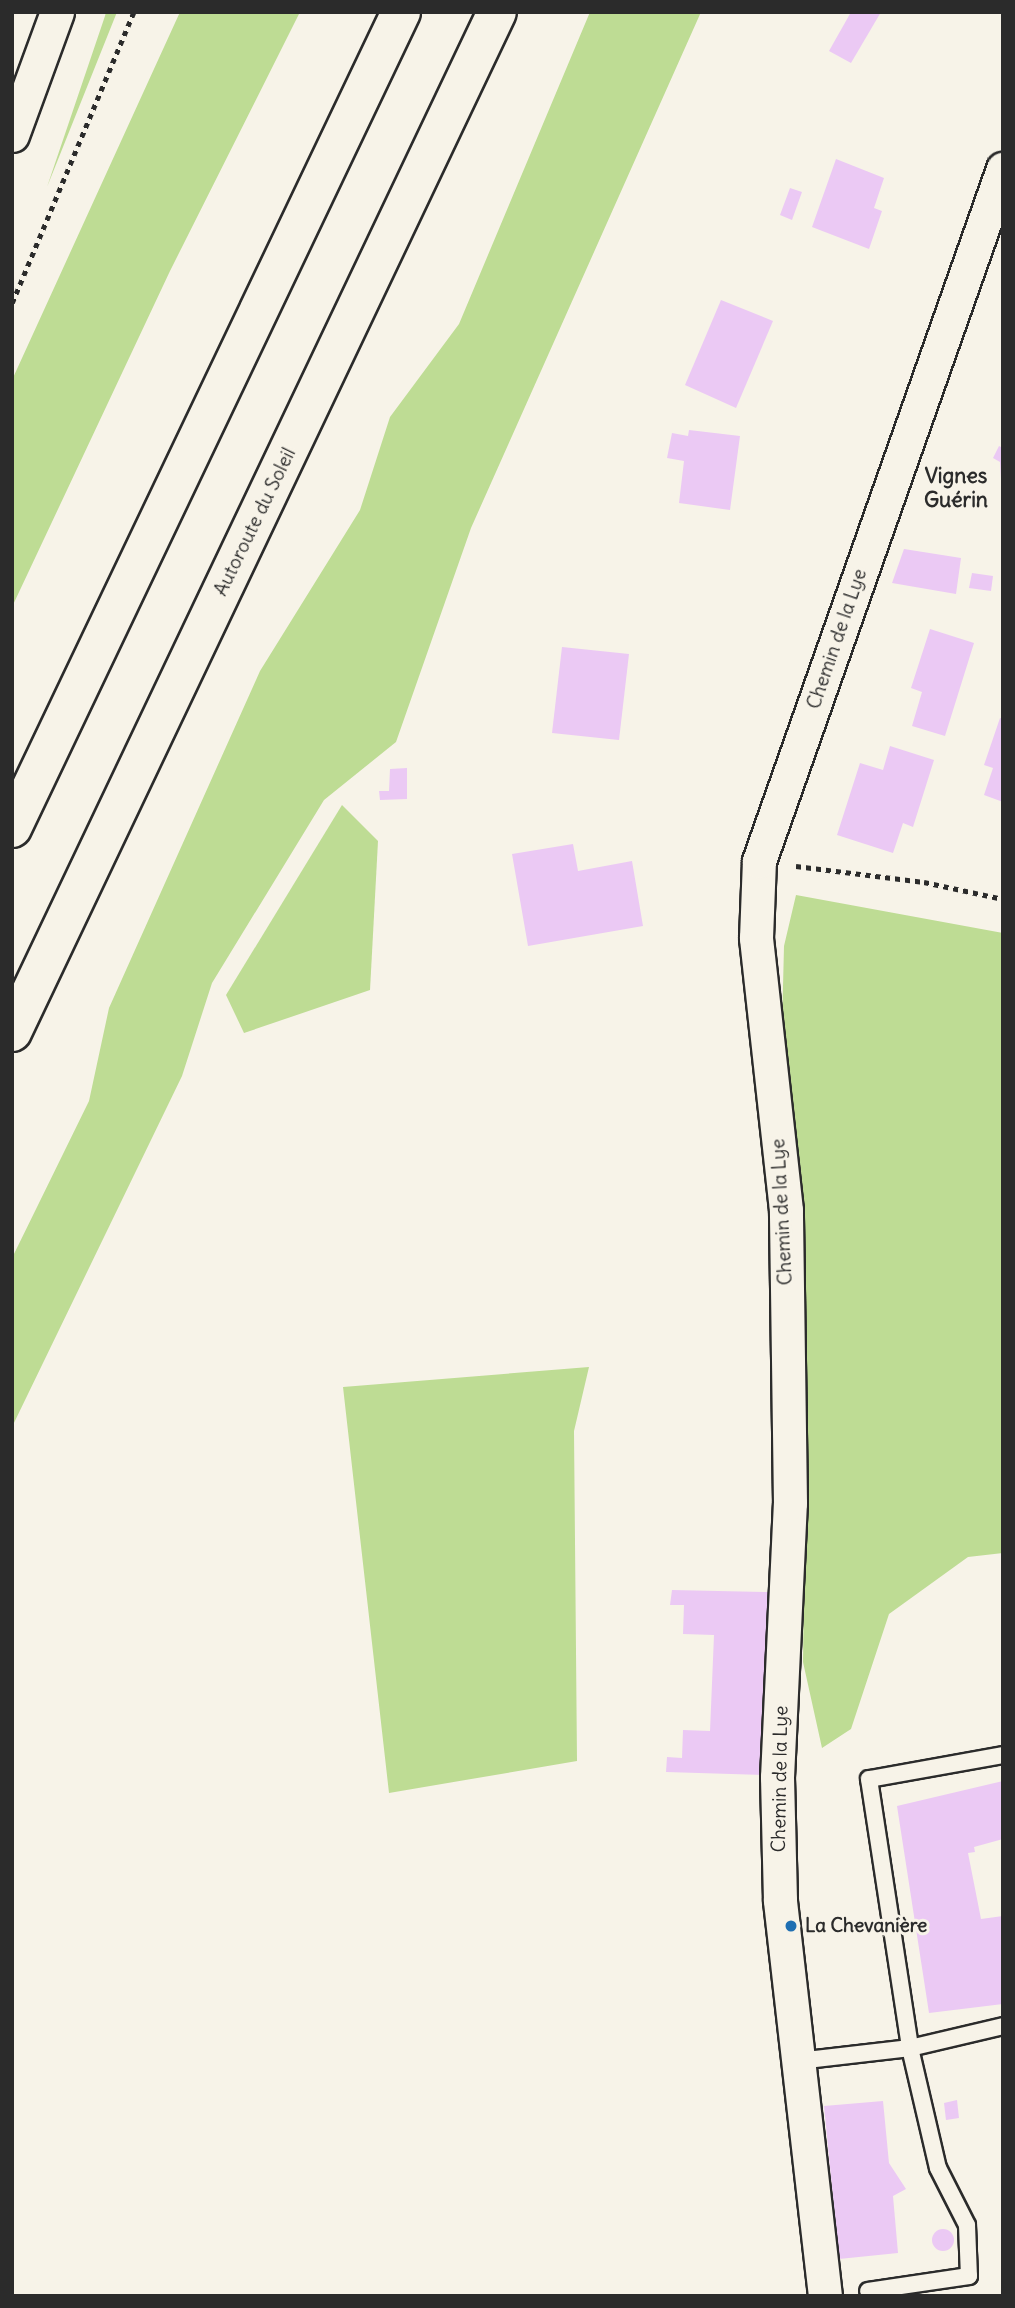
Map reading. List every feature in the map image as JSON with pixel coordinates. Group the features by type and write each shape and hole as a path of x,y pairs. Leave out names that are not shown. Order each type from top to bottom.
{"highway":[{"path":"12,828 401,12"},
{"name":"Autoroute du Soleil","path":"12,1032 498,12"}],"street":[{"path":"12,135 57,12"},
{"name":"Chemin de la Lye","path":"825,2296 780,1900 777,1777 790,1503 786,1210 756,937 759,861 1003,169"}],"lane":[{"path":"868,2291 969,2276 967,2225 938,2168 910,2048 869,1779 1003,1755"},
{"path":"798,2062 910,2048 1003,2026"}],"path":[{"path":"12,303 134,12"},
{"path":"759,861 925,882 1003,899"}],"green space":[{"path":"106,12 117,12 47,187 105,16"},
{"path":"180,12 300,12 170,271 12,607 12,380"},
{"path":"590,12 701,12 471,528 396,742 324,800 212,983 182,1076 12,1427 12,1258 89,1101 109,1008 260,671 360,510 390,417 459,324"},
{"path":"342,805 378,841 370,990 244,1033 226,995"},
{"path":"796,895 1003,933 1003,1553 968,1557 889,1614 851,1729 822,1748 803,1662 806,1405 801,1204 782,1027 784,946"},
{"path":"589,1367 574,1431 577,1761 389,1793 343,1387"}],"building":[{"path":"851,12 881,12 851,63 829,51"},
{"path":"836,159 884,178 874,208 882,211 869,249 812,227"},
{"path":"790,188 802,192 792,220 780,215"},
{"path":"721,300 773,321 736,408 685,385"},
{"path":"689,430 740,436 730,510 679,503 684,461 667,458 672,433 688,436"},
{"path":"999,446 1003,448 1003,512 1000,462 993,458"},
{"path":"904,549 961,558 956,594 892,583"},
{"path":"972,573 993,576 991,591 969,588"},
{"path":"930,629 974,643 945,736 912,726 922,692 911,688"},
{"path":"562,647 629,654 619,740 552,733"},
{"path":"1000,718 1003,719 1003,802 984,795 993,768 984,765"},
{"path":"890,746 934,760 913,827 903,823 893,853 837,835 860,763 883,770"},
{"path":"407,768 407,799 380,800 379,791 389,791 390,769"},
{"path":"573,844 578,871 632,861 643,926 528,946 512,854"},
{"path":"672,1590 768,1592 767,1775 666,1772 667,1757 682,1758 683,1730 710,1731 714,1635 683,1634 684,1605 670,1605"},
{"path":"1003,1781 1003,1839 974,1847 975,1852 968,1853 981,1919 1003,1916 1003,2004 929,2013 897,1806"},
{"path":"957,2100 959,2118 946,2120 944,2103"},
{"path":"883,2101 889,2163 906,2189 893,2196 898,2253 839,2259 824,2106"},
{"path":"943,2229 951,2232 954,2240 951,2248 943,2251 935,2248 932,2240 935,2232"}],"place":[{"name":"La Chevanière","path":"791,1926"}],"district":[{"name":"Vignes Guérin","path":"956,488"}]}
